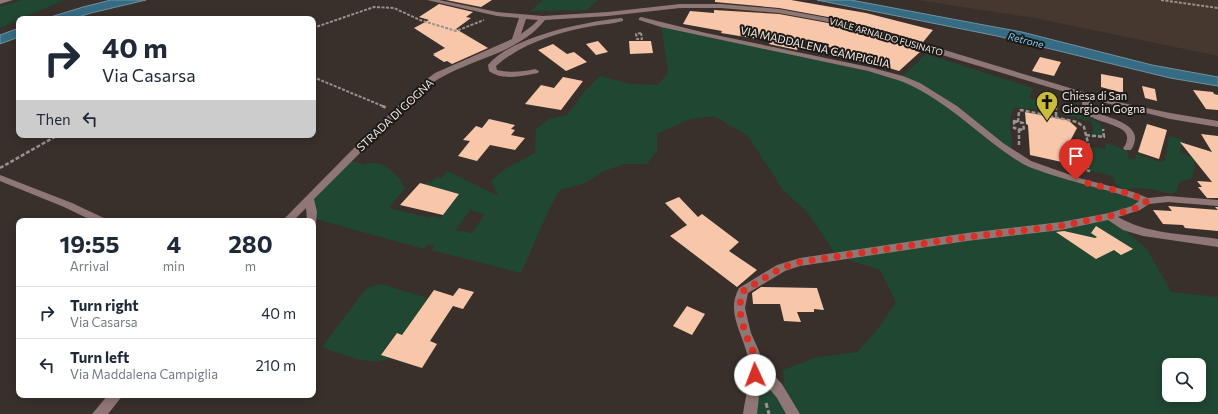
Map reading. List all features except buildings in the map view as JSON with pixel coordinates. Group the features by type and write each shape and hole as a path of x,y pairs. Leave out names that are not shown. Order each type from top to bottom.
{"street":[{"path":"0,2 10,0"},
{"name":"VIALE ARNALDO FUSINATO","path":"430,0 497,14 543,18 639,15 680,6 740,7 779,11 828,20 911,42 1086,96 1150,112 1218,124"},
{"path":"447,4 454,0"},
{"path":"670,0 680,6"},
{"name":"STRADA DI GOGNA","path":"535,71 519,76 508,75 493,71 492,65 497,59 506,53 538,39 587,26 639,15"},
{"name":"VIA MADDALENA CAMPIGLIA","path":"639,15 661,25 848,64 900,78 917,85 954,108 1000,145 1028,163 1076,180 1130,194 1147,201"},
{"path":"517,36 523,16"},
{"name":"STRADA DI GOGNA","path":"526,33 535,28 543,18"},
{"name":"STRADA DI GOGNA","path":"289,218 364,142 429,81 517,36 526,33 570,26 587,26"},
{"path":"1086,96 1087,110 1091,114 1120,125 1130,132 1132,139 1128,148"},
{"path":"0,178 68,205 96,218"},
{"path":"309,199 312,218"},
{"path":"750,414 756,366 753,351 745,333 739,308 743,291 781,268 800,262 967,237 1061,226 1110,216 1136,208 1147,201 1168,199 1218,203"},
{"path":"1110,216 1126,227 1143,232 1218,243"},
{"path":"756,366 767,375 785,397 793,414"},
{"path":"99,414 113,398"}],"path":[{"path":"1161,0 1218,7"},
{"path":"1174,0 1218,7"},
{"path":"316,27 374,7 394,8 420,20 456,31 477,24 497,14"},
{"path":"316,78 391,109"},
{"path":"1056,104 1056,116"},
{"path":"1018,122 1019,111 1021,110 1056,116 1082,125 1085,130 1089,147"},
{"path":"1014,122 1018,122 1023,123 1024,130 1014,128 1014,122"},
{"path":"0,169 53,138"}],"shaded area":[{"path":"916,0 1218,0 1218,56 1035,18"}],"green space":[{"path":"23,0 64,0 27,16 16,16 16,21 0,28 0,6"},
{"path":"543,0 598,0 587,10 530,11"},
{"path":"661,25 900,78 926,54 1033,88 1029,98 1052,103 1052,112 1015,107 1012,112 1010,122 1012,147 1008,148 1028,163 1123,192 1115,183 1113,176 1090,171 1084,149 1086,146 1105,149 1106,143 1129,151 1127,155 1129,158 1135,159 1136,155 1139,154 1161,162 1165,160 1169,136 1183,140 1180,153 1195,158 1194,173 1190,179 1179,182 1177,190 1173,194 1141,188 1128,189 1124,192 1147,201 1110,217 1147,249 1171,292 1218,297 1218,414 750,414 756,366 785,396 783,370 814,358 857,352 877,330 896,302 880,270 837,256 807,212 783,190 748,136 714,116 690,119 657,134 657,151 647,164 624,164 604,171 585,183 560,190 551,205 521,273 431,250 435,246 428,244 424,249 312,218 311,199 350,160 365,165 376,163 382,165 399,178 405,188 389,208 430,218 432,216 441,218 459,194 451,191 446,197 420,190 427,182 431,183 437,176 441,179 447,171 498,196 491,181 505,169 535,153 536,129 549,119 567,115 585,91 600,76 630,84 658,85 668,72","holes":["470,210 485,214 472,233 456,230"]},
{"path":"1078,103 1080,107 1078,113 1100,123 1103,136 1094,136 1092,122 1061,114 1060,105 1077,107"},
{"path":"381,284 428,298 409,325 411,338 396,333 381,354 390,358 374,361 356,359 322,347 364,291 369,287"}],"water":[{"path":"111,0 146,0 82,16 54,16"},
{"name":"Retrone","path":"817,0 851,0 1022,32 1152,65 1218,77 1218,86 1170,78 997,36"},
{"path":"16,29 16,38 0,44 0,35"}],"place":[{"name":"Chiesa di San Giorgio in Gogna","path":"1047,122"}],"route":[{"path":"755,375 756,366 753,351 745,333 739,308 743,291 781,268 800,262 967,237 1061,226 1110,216 1136,208 1147,201 1130,194 1076,180"}]}
